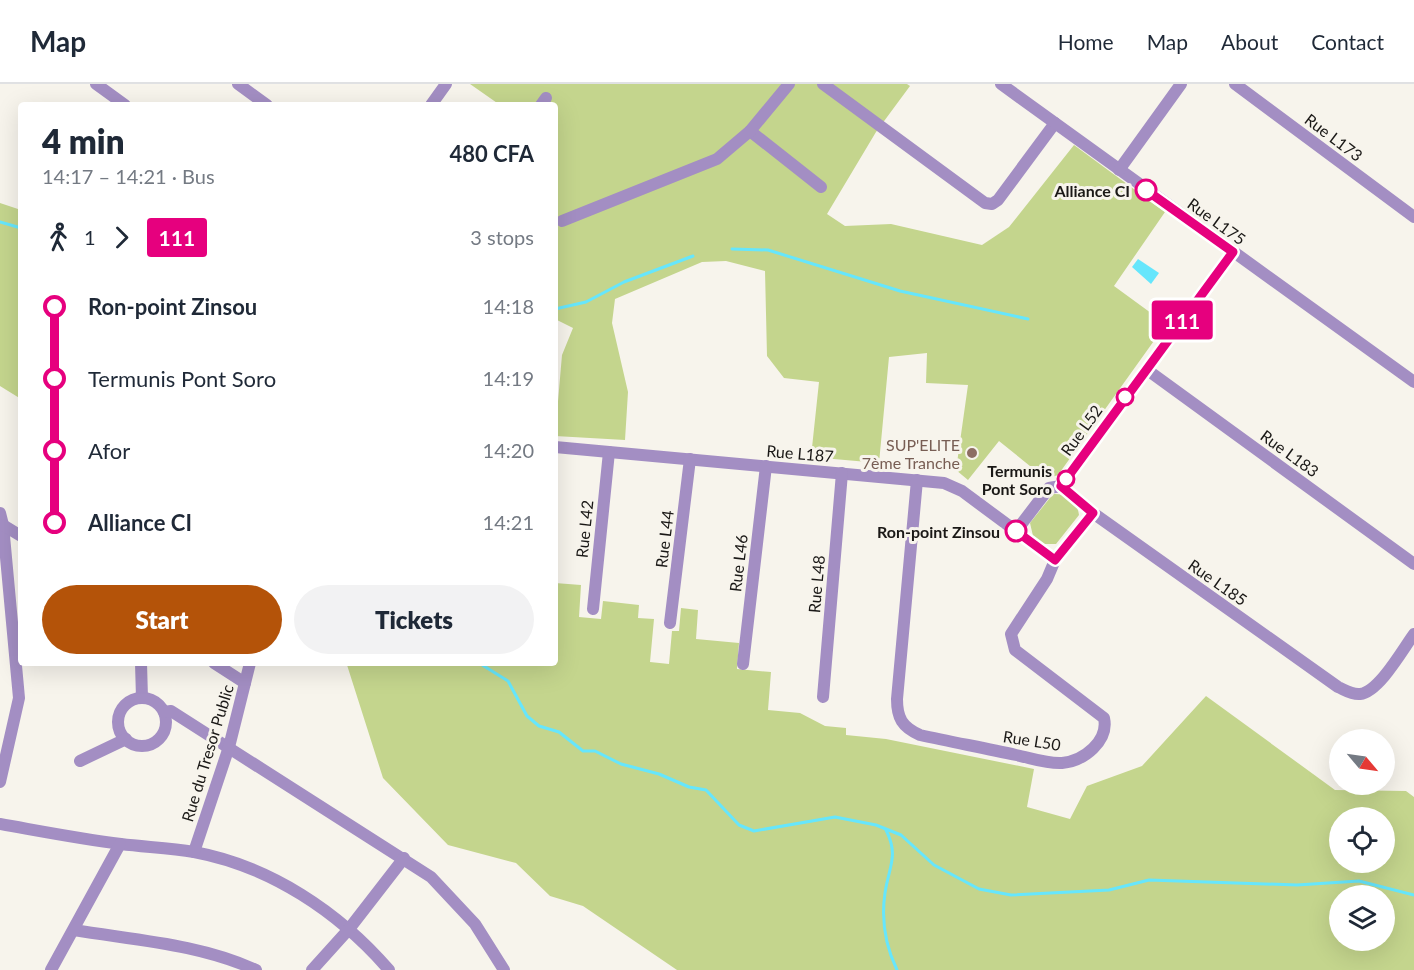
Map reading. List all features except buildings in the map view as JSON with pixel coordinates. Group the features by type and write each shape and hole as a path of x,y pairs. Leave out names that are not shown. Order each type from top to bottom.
{"street":[{"path":"96,84 121,102"},
{"path":"238,84 263,102"},
{"path":"433,102 446,84"},
{"path":"562,221 702,167 717,159 750,131 789,84"},
{"path":"823,84 985,203 992,204 998,200 1055,123"},
{"name":"Rue L175","path":"1001,84 1414,382"},
{"path":"1119,170 1180,84"},
{"name":"Rue L173","path":"1235,84 1414,217"},
{"path":"750,131 821,187"},
{"name":"Rue L52","path":"1016,531 1049,488 1061,486 1233,252"},
{"name":"Rue L183","path":"1146,369 1414,564"},
{"name":"Rue L187","path":"558,447 917,480 953,486 1055,560"},
{"name":"Rue L42","path":"593,609 609,452"},
{"name":"Rue L44","path":"670,622 690,459"},
{"name":"Rue L46","path":"743,664 766,466"},
{"name":"Rue L48","path":"823,697 842,473"},
{"name":"Rue L50","path":"917,480 897,699 897,713 901,722 908,730 920,735 1062,763 1074,760 1100,742 1105,735 1104,718 1015,650 1011,644 1014,625 1047,579 1055,560 1093,513"},
{"name":"Rue L185","path":"1061,486 1093,513 1338,687 1361,694 1378,684 1414,634"},
{"path":"2,519 18,533"},
{"path":"0,782 19,698 2,519"},
{"path":"141,666 142,698"},
{"path":"219,666 245,683"},
{"name":"Rue du Tresor Public","path":"194,852 229,747 249,666"},
{"path":"142,698 155,702 164,712 165,728 156,741 140,746 126,740 121,733 118,717 127,703 142,698"},
{"path":"164,712 171,711 431,877 453,898 493,949 504,970"},
{"path":"80,761 126,740"},
{"path":"0,824 120,844 194,852 263,874 308,900 349,929 389,970"},
{"path":"51,970 120,844"},
{"path":"312,970 349,929 404,858"},
{"path":"74,930 207,952 229,958 256,970"}],"green space":[{"path":"470,84 907,84 910,86 876,132 827,214 845,226 891,224 982,245 1009,227 1074,145 1165,212 1114,286 1166,324 1058,475 1046,479 999,441 968,480 956,470 968,385 926,383 927,353 889,357 879,463 811,457 819,382 784,378 767,356 765,271 726,261 702,262 615,299 612,323 628,392 625,440 558,436 562,355 573,328 558,320 558,102 496,102"},
{"path":"0,203 18,209 18,397 0,386"},
{"path":"1053,494 1063,495 1070,499 1079,515 1056,544 1043,544 1033,536 1030,523"},
{"path":"558,583 581,585 579,617 601,619 603,601 639,605 638,618 654,619 650,662 669,664 672,631 679,631 681,608 698,610 696,639 739,643 737,669 771,672 768,710 800,713 825,726 846,728 846,735 886,739 1034,769 1027,807 1070,819 1087,786 1142,766 1206,696 1329,786 1329,795 1395,795 1395,791 1406,791 1414,797 1414,970 677,970 583,906 550,896 516,863 448,845 383,778 347,666 558,666"}],"water":[{"path":"1138,259 1159,273 1151,284 1132,267"}],"waterway":[{"path":"0,222 18,227"},
{"path":"732,249 768,250 900,291 1028,319"},
{"path":"558,308 586,302 624,282 693,256"},
{"path":"484,666 508,681 527,716 539,726 559,732 583,751 595,751 621,764 659,774 689,787 706,790 739,825 754,831 835,817 876,825 901,835 934,865 979,889 1011,895 1109,890 1149,880 1297,885 1359,881 1414,895"},
{"path":"886,830 892,847 892,861 885,893 884,923 887,942 897,970"}],"bus line":[{"name":"111","path":"1016,531 1055,560 1093,513 1061,486 1233,252 1146,190"}],"place":[{"name":"Alliance CI","path":"1146,190"},
{"name":"SUP'ELITE 7ème Tranche","path":"972,453"},
{"name":"Termunis Pont Soro","path":"1066,479"},
{"name":"Ron-point Zinsou","path":"1016,531"}]}
